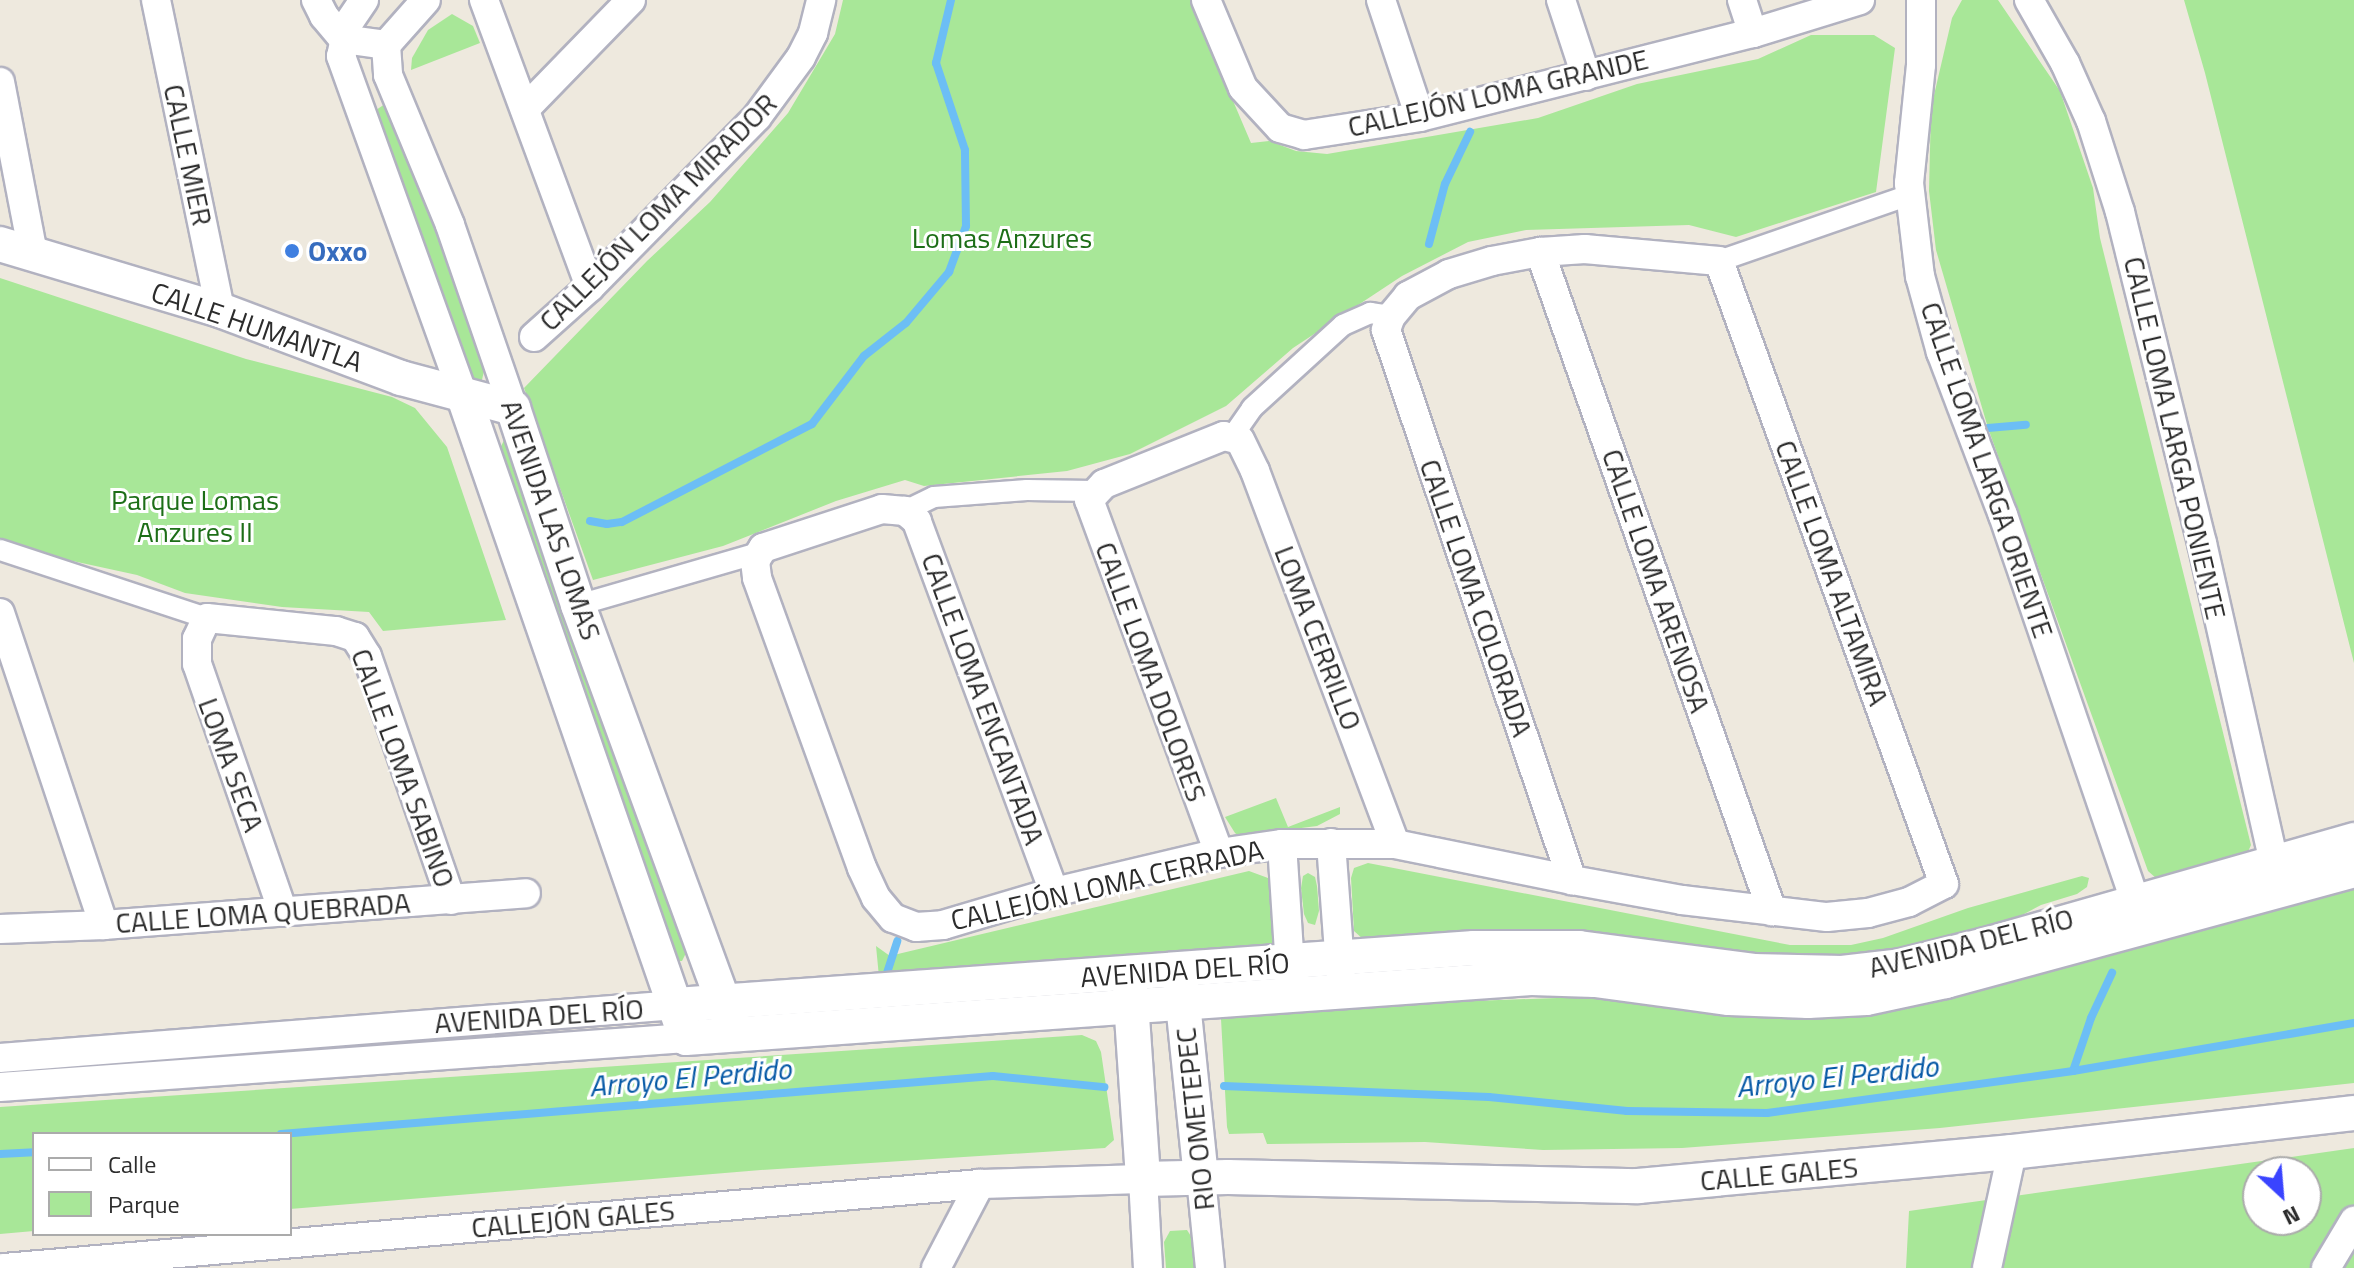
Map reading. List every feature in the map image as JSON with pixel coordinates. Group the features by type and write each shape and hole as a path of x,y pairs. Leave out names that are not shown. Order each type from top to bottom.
{"street":[{"name":"CALLE MIER","path":"156,0 220,310"},
{"name":"AVENIDA LAS LOMAS","path":"316,0 324,16 343,39 341,56 351,87 464,397 686,1038"},
{"path":"364,0 343,39 386,45 426,0"},
{"path":"484,0 590,287"},
{"path":"525,109 631,0"},
{"name":"CALLEJÓN LOMA MIRADOR","path":"534,337 590,287 774,96 813,33 821,0"},
{"name":"CALLEJÓN LOMA GRANDE","path":"1206,0 1243,88 1280,128 1304,135 1420,117 1753,33 1860,0"},
{"path":"1381,0 1420,117"},
{"path":"1561,0 1586,76"},
{"path":"1742,0 1753,33"},
{"name":"CALLE LOMA LARGA ORIENTE","path":"1921,0 1921,65 1910,195 1920,276 1941,352 2009,529 2139,913"},
{"name":"CALLE LOMA LARGA PONIENTE","path":"2029,0 2065,63 2086,112 2120,212 2202,543 2276,875"},
{"name":"AVENIDA LAS LOMAS","path":"386,45 388,75 450,225 578,605 735,1036"},
{"path":"0,82 33,253"},
{"path":"578,605 758,553 770,544 882,509 905,511 934,497 1027,490 1094,491 1217,437 1232,437 1252,408 1343,325 1370,313 1391,316 1408,296 1449,274 1540,252 1631,252 1719,261 1910,195"},
{"name":"CALLE HUMANTLA","path":"0,244 220,310 401,378 513,408"},
{"name":"CALLE LOMA ARENOSA","path":"1540,252 1772,911"},
{"name":"CALLE LOMA ALTAMIRA","path":"1719,261 1944,884"},
{"name":"CALLE LOMA COLORADA","path":"1391,316 1386,330 1390,345 1572,880"},
{"name":"LOMA CERRILLO","path":"1232,437 1240,440 1255,471 1395,844"},
{"name":"CALLE LOMA DOLORES","path":"1094,491 1089,500 1091,509 1219,853"},
{"name":"CALLE LOMA ENCANTADA","path":"905,511 917,521 922,532 1054,892"},
{"path":"0,550 207,618"},
{"name":"CALLEJÓN LOMA CERRADA","path":"758,553 755,561 757,578 862,868 876,898 893,918 916,927 943,925 1054,892 1219,853 1282,844 1395,844 1682,900 1827,917 1868,913 1909,902 1944,884"},
{"path":"0,613 104,925"},
{"name":"CALLE LOMA SABINO","path":"207,618 336,631 355,637 367,656 451,900"},
{"name":"LOMA SECA","path":"207,618 197,639 197,664 283,912"},
{"name":"AVENIDA DEL RÍO","path":"0,1058 963,982 1181,970 1290,979 1341,975 1474,948 1579,948 1753,971 1842,973 1930,959 2139,913 2276,875 2354,840"},
{"path":"1331,843 1341,975"},
{"path":"1282,844 1290,979"},
{"name":"AVENIDA DEL RÍO","path":"2276,875 2354,870"},
{"name":"CALLE LOMA QUEBRADA","path":"0,929 104,925 526,893"},
{"name":"RIO OMETEPEC","path":"1181,970 1210,1268"},
{"name":"RIO OMETEPEC","path":"1129,974 1148,1268"},
{"name":"AVENIDA DEL RÍO","path":"0,1087 686,1038 1132,1018 1183,1013 1290,979"},
{"name":"CALLE GALES","path":"1143,1179 1638,1186 2012,1152 2354,1113"},
{"path":"1987,1268 2012,1152"},
{"name":"CALLEJÓN GALES","path":"4,1268 980,1184 1143,1179"},
{"path":"936,1268 980,1184"},
{"path":"2326,1268 2354,1221"}],"green space":[{"name":"Lomas Anzures","path":"843,0 1190,0 1251,143 1269,141 1296,151 1327,154 1538,118 1637,84 1758,59 1811,35 1874,35 1895,48 1876,192 1736,237 1689,225 1526,230 1468,242 1402,276 1293,348 1226,406 1130,454 1067,471 924,486 905,480 836,501 723,546 593,580 524,388 647,261 710,202 788,113 835,34"},
{"path":"1962,0 1998,0 2060,91 2093,188 2100,238 2251,845 2247,854 2157,879 2148,871 1988,428 1936,250 1929,191 1931,108 1952,18"},
{"path":"2184,0 2354,0 2354,663 2205,73"},
{"path":"452,14 473,26 480,43 411,70 412,58 428,30"},
{"path":"385,104 392,110 485,367 481,384 473,383 376,110"},
{"name":"Parque Lomas Anzures II","path":"0,278 246,359 392,397 415,408 447,447 506,620 383,631 369,612 282,607 185,593 137,575 45,555 0,539"},
{"path":"504,440 509,442 687,951 682,961 675,961 497,455"},
{"path":"1276,798 1288,827 1340,807 1340,814 1317,826 1239,836 1225,817"},
{"path":"1368,863 1790,945 1851,945 1883,938 1968,908 2082,876 2089,878 2087,887 2077,894 2041,905 1979,938 1882,963 1364,940 1354,931 1351,878 1354,868"},
{"path":"1249,871 1268,878 1271,890 1276,941 1268,949 879,977 876,946 890,956"},
{"path":"1308,873 1315,877 1317,886 1319,911 1315,925 1308,923 1304,914 1301,888 1303,876"},
{"path":"2354,889 2354,1083 1940,1128 1682,1148 1543,1150 1425,1142 1267,1144 1263,1133 1229,1134 1227,1127 1221,1019 1286,1008 1637,995 1732,1013 1816,1019 1886,1011"},
{"path":"1082,1035 1096,1041 1101,1052 1114,1140 1105,1148 761,1170 292,1209 292,1132 32,1132 32,1231 0,1234 0,1107"},
{"path":"2354,1148 2354,1268 1906,1268 1909,1211 2242,1164 2242,1236 2322,1236 2322,1156 2297,1156"},
{"path":"1187,1230 1194,1241 1195,1268 1166,1268 1164,1242 1170,1231"}],"waterway":[{"path":"590,521 607,524 622,522 812,424 864,356 906,323 949,272 966,226 965,150 936,63 951,0"},
{"path":"1429,244 1445,184 1470,132"},
{"path":"1988,428 2026,425"},
{"path":"885,979 897,941"},
{"path":"2073,1071 2091,1018 2112,973"},
{"name":"Arroyo El Perdido","path":"1224,1086 1489,1097 1627,1111 1767,1113 2073,1071 2354,1023"},
{"name":"Arroyo El Perdido","path":"292,1133 993,1076 1104,1087"},
{"name":"Arroyo El Perdido","path":"0,1154 32,1152"}],"place":[{"name":"Oxxo","path":"292,251"}]}
